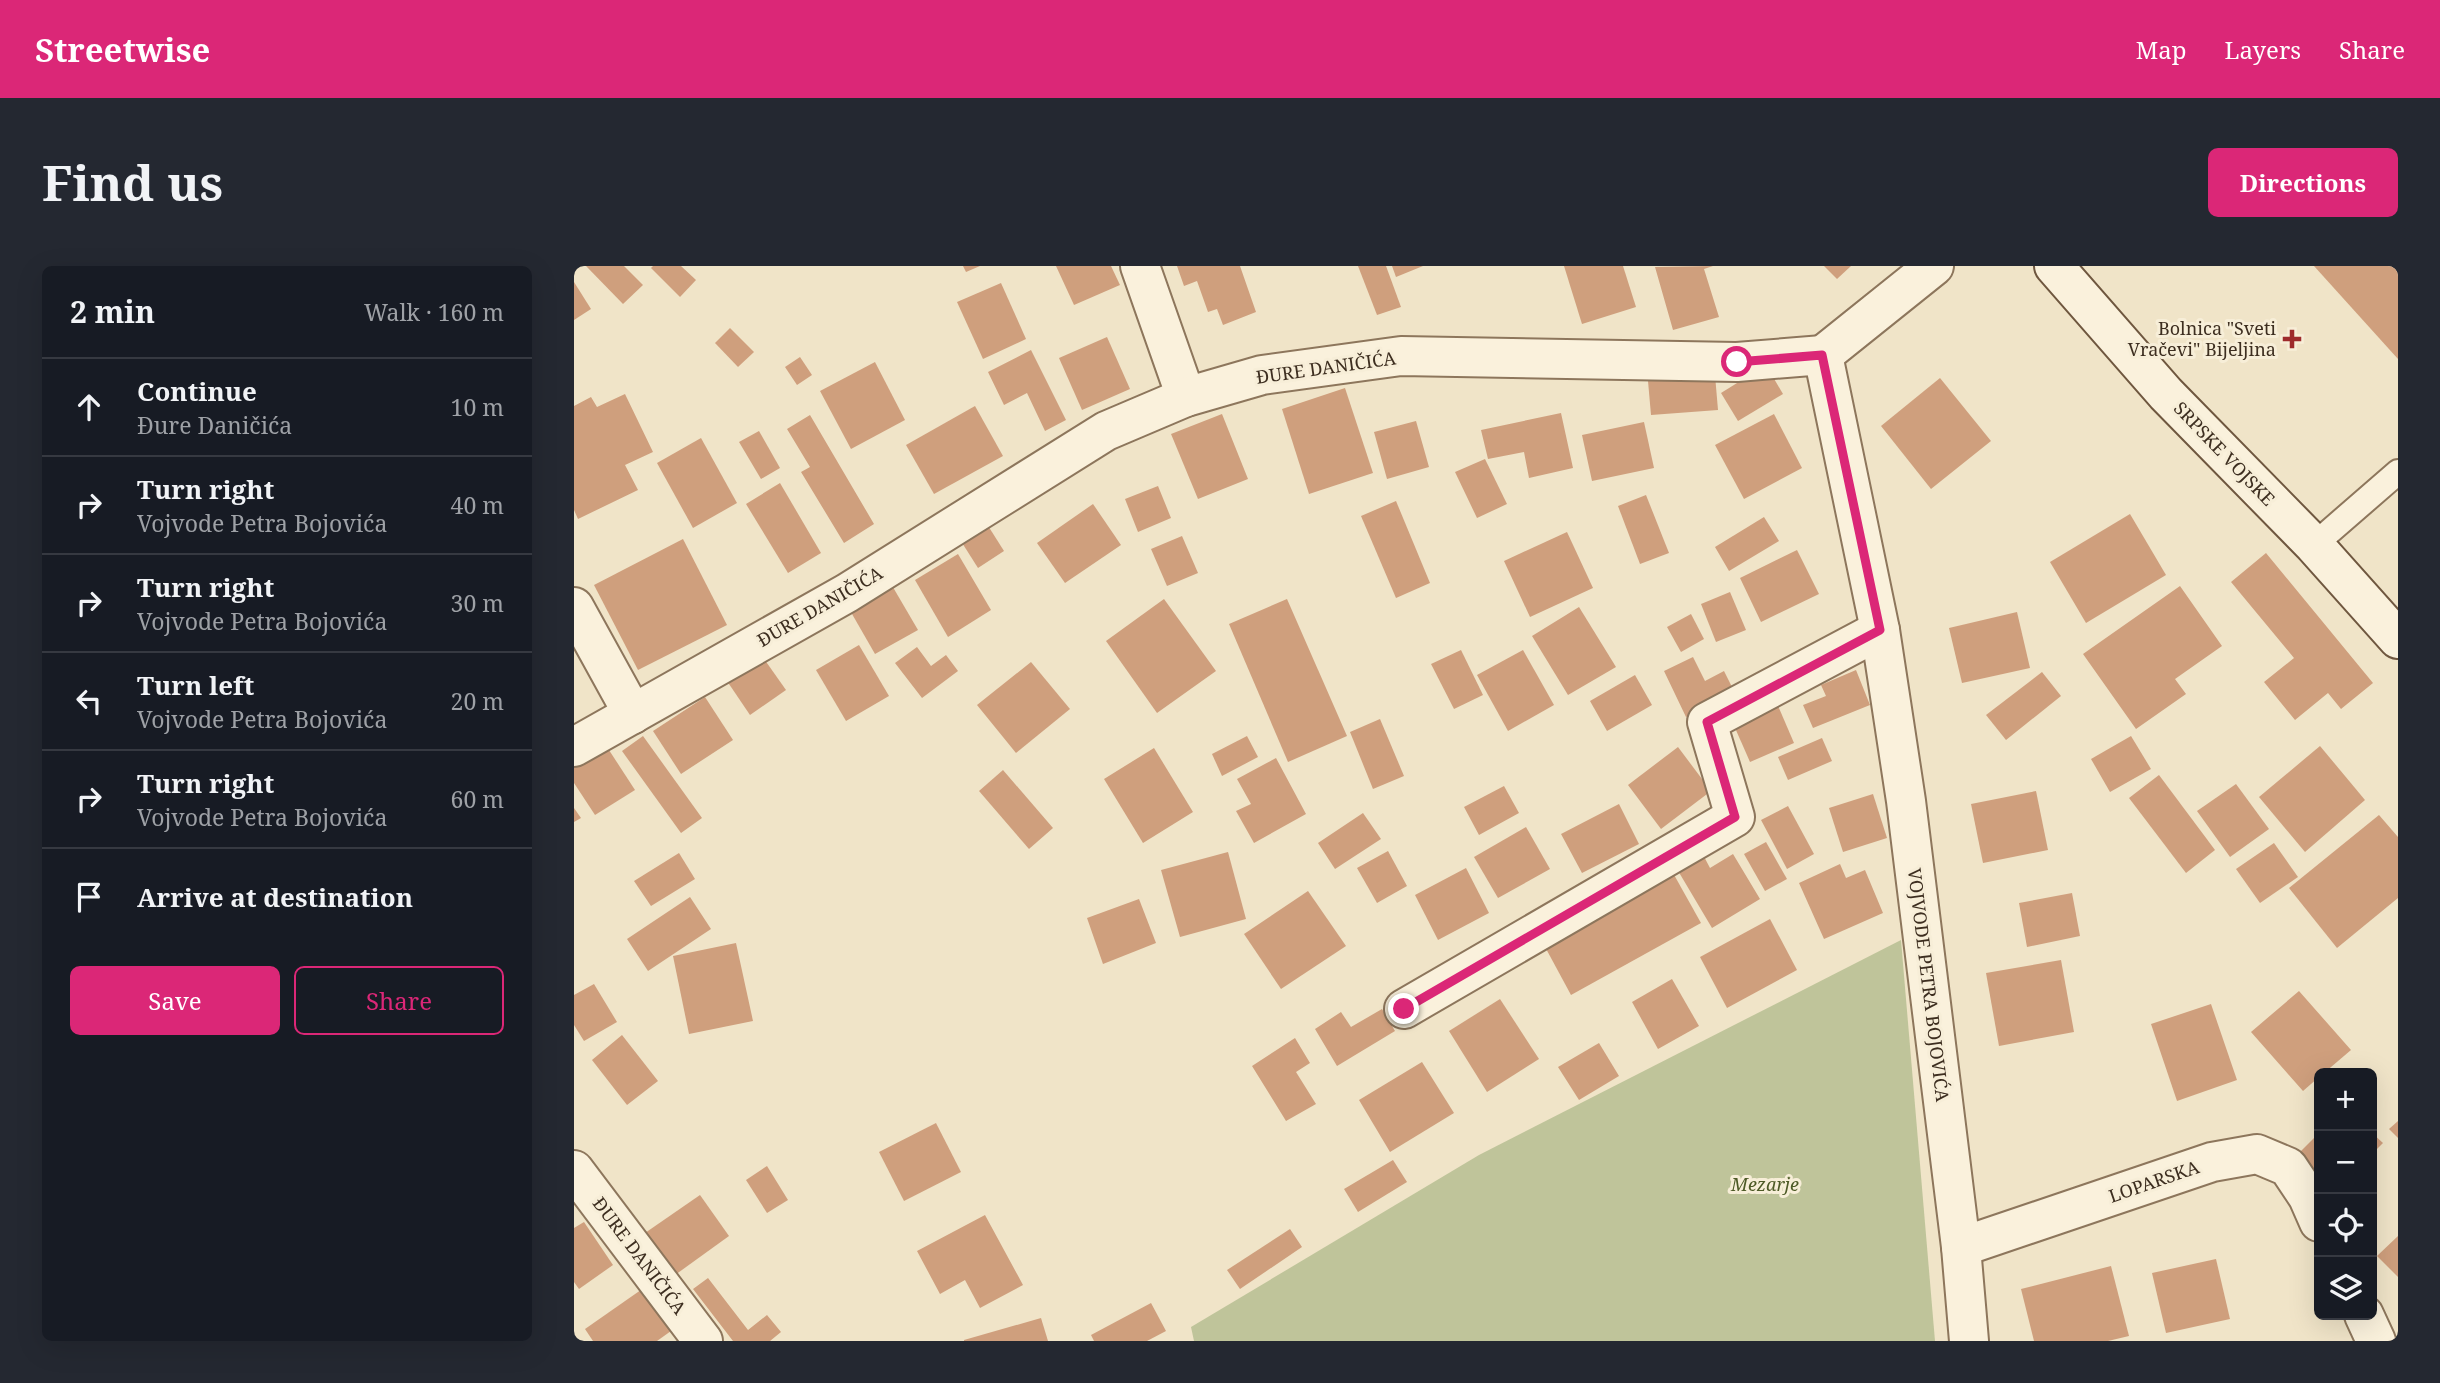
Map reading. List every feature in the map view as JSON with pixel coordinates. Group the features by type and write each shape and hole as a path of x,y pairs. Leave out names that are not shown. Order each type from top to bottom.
{"street":[{"path":"1140,266 1186,397"},
{"path":"1822,355 1934,266"},
{"name":"SRPSKE VOJSKE","path":"2054,266 2166,394 2314,545 2398,639"},
{"name":"ĐURE DANIČIĆA","path":"574,747 847,593 1106,431 1186,397 1262,374 1401,356 1737,362 1822,355"},
{"name":"VOJVODE PETRA BOJOVIĆA","path":"1822,355 1880,630 1906,801 1961,1247 1969,1341"},
{"path":"574,607 632,714"},
{"path":"1404,1009 1735,817 1707,722 1880,630"},
{"name":"LOPARSKA","path":"1961,1247 2212,1163 2257,1154 2288,1167 2314,1211"},
{"name":"ĐURE DANIČIĆA","path":"574,1170 703,1341"},
{"path":"2366,1320 2376,1341"}],"lane":[{"path":"2314,545 2398,472"}],"green space":[{"name":"Mezarje","path":"1901,940 1935,1341 1194,1341 1191,1327 1479,1155"}],"building":[{"path":"586,266 624,266 643,285 623,304"},
{"path":"681,266 696,280 680,297 651,268"},
{"path":"963,266 980,266 966,272"},
{"path":"1056,266 1111,266 1120,285 1074,305"},
{"path":"1177,266 1240,266 1256,312 1223,325 1217,309 1208,312 1197,281 1184,286"},
{"path":"1358,266 1386,266 1401,307 1377,315"},
{"path":"1392,266 1423,266 1396,277"},
{"path":"1564,266 1623,266 1636,307 1582,324"},
{"path":"1713,266 1704,269 1719,317 1673,330 1655,267"},
{"path":"1824,266 1851,266 1837,279"},
{"path":"2314,266 2398,266 2398,359"},
{"path":"574,282 591,309 574,320"},
{"path":"1001,283 1026,339 983,359 957,302"},
{"path":"730,328 754,352 738,367 715,343"},
{"path":"1107,337 1130,389 1082,410 1059,358"},
{"path":"1031,350 1066,420 1045,431 1027,393 1004,405 988,372"},
{"path":"800,357 812,375 797,385 785,367"},
{"path":"875,362 905,420 851,449 820,391"},
{"path":"1766,365 1783,394 1738,421 1721,393"},
{"path":"1715,375 1718,410 1651,415 1648,381"},
{"path":"1940,378 1991,441 1931,489 1881,426"},
{"path":"1345,388 1373,473 1309,494 1282,409"},
{"path":"625,394 653,452 625,465 638,490 578,519 574,510 574,406 591,397 597,407"},
{"path":"975,406 1003,456 934,494 906,445"},
{"path":"1561,413 1573,468 1529,478 1524,452 1488,459 1481,430"},
{"path":"1222,414 1248,479 1198,499 1171,434"},
{"path":"1774,414 1802,468 1744,499 1715,445"},
{"path":"810,415 874,524 844,543 801,472 810,467 787,429"},
{"path":"1416,421 1429,467 1387,479 1374,432"},
{"path":"1644,422 1654,468 1592,481 1582,435"},
{"path":"759,431 780,468 761,479 739,442"},
{"path":"701,438 737,503 693,528 657,463"},
{"path":"1485,459 1507,504 1477,518 1455,472"},
{"path":"780,483 821,553 788,573 746,504"},
{"path":"1158,486 1171,518 1138,532 1125,499"},
{"path":"1646,495 1669,553 1640,564 1618,506"},
{"path":"1396,501 1430,583 1396,598 1361,516"},
{"path":"1093,504 1121,545 1065,583 1037,543"},
{"path":"2130,514 2166,575 2086,623 2050,562"},
{"path":"1764,517 1779,541 1729,571 1715,547"},
{"path":"985,521 1004,551 978,568 959,538"},
{"path":"1567,532 1593,588 1530,617 1504,561"},
{"path":"1182,536 1198,573 1167,586 1151,549"},
{"path":"683,539 727,625 638,670 594,585"},
{"path":"1797,550 1819,594 1761,622 1740,578"},
{"path":"2266,553 2373,683 2341,709 2328,693 2295,720 2264,682 2294,658 2231,582"},
{"path":"958,554 991,610 948,637 915,580"},
{"path":"887,577 918,630 875,654 844,600"},
{"path":"2180,586 2222,646 2175,679 2186,694 2136,729 2083,654"},
{"path":"1730,592 1746,630 1716,642 1701,604"},
{"path":"1164,599 1216,671 1157,713 1106,641"},
{"path":"1287,599 1347,736 1288,762 1229,624"},
{"path":"1579,607 1616,667 1568,695 1532,636"},
{"path":"2017,612 2030,668 1962,683 1949,628"},
{"path":"1691,614 1704,639 1681,652 1667,627"},
{"path":"859,645 889,696 846,721 816,670"},
{"path":"917,647 931,666 946,655 958,671 922,698 895,663"},
{"path":"1461,650 1483,695 1454,709 1431,664"},
{"path":"1523,650 1554,705 1508,731 1477,675"},
{"path":"762,656 786,690 750,715 727,681"},
{"path":"1693,657 1705,681 1724,671 1735,693 1686,717 1664,671"},
{"path":"1031,662 1070,709 1016,753 977,705"},
{"path":"1856,670 1870,705 1813,728 1803,705 1826,696 1821,685"},
{"path":"2042,672 2061,696 2006,740 1986,715"},
{"path":"1635,675 1652,705 1607,731 1590,701"},
{"path":"705,697 733,740 681,774 653,731"},
{"path":"1776,701 1794,743 1750,762 1732,721"},
{"path":"1380,719 1404,776 1373,789 1350,732"},
{"path":"643,736 702,818 681,833 622,751"},
{"path":"1247,736 1258,757 1222,776 1212,754"},
{"path":"2131,736 2151,769 2110,792 2091,759"},
{"path":"1822,738 1832,761 1788,780 1778,757"},
{"path":"2320,746 2365,800 2305,852 2259,797"},
{"path":"607,747 635,790 595,815 574,783 574,768"},
{"path":"1678,747 1711,791 1661,829 1628,785"},
{"path":"1154,748 1193,812 1143,843 1104,779"},
{"path":"1276,758 1306,814 1254,843 1236,811 1251,804 1237,779"},
{"path":"1003,770 1053,828 1029,849 979,791"},
{"path":"2159,775 2215,850 2186,873 2129,798"},
{"path":"2236,784 2269,829 2230,857 2197,811"},
{"path":"1504,786 1519,813 1479,835 1464,807"},
{"path":"2036,791 2048,850 1983,863 1971,804"},
{"path":"1873,794 1887,838 1843,852 1829,808"},
{"path":"1619,804 1639,844 1582,873 1561,834"},
{"path":"1788,806 1814,854 1787,869 1761,820"},
{"path":"574,808 581,818 574,822"},
{"path":"1363,813 1381,839 1335,869 1318,843"},
{"path":"2379,815 2398,837 2398,898 2337,948 2289,888"},
{"path":"1526,827 1550,869 1498,898 1474,857"},
{"path":"1766,842 1787,879 1765,891 1744,854"},
{"path":"2274,843 2298,877 2260,903 2236,869"},
{"path":"1700,849 1710,868 1733,854 1760,899 1712,928 1674,864"},
{"path":"1388,851 1407,886 1377,903 1357,868"},
{"path":"1228,852 1246,919 1180,937 1161,870"},
{"path":"679,853 695,879 651,906 634,881"},
{"path":"1840,864 1846,878 1865,870 1883,913 1824,939 1799,883"},
{"path":"1466,868 1489,913 1438,940 1415,895"},
{"path":"1673,873 1701,923 1571,995 1544,945"},
{"path":"1308,891 1346,946 1281,989 1244,934"},
{"path":"2072,893 2080,936 2027,947 2019,903"},
{"path":"690,897 711,929 648,971 627,939"},
{"path":"1139,899 1156,943 1103,964 1087,918"},
{"path":"1770,919 1797,970 1727,1008 1700,957"},
{"path":"736,943 753,1021 689,1034 673,956"},
{"path":"2061,960 2074,1032 1999,1046 1986,973"},
{"path":"1672,979 1699,1026 1658,1049 1632,1002"},
{"path":"594,984 617,1022 584,1041 574,1025 574,995"},
{"path":"2299,991 2351,1050 2330,1068 2314,1068 2314,1081 2303,1091 2251,1032"},
{"path":"1500,999 1539,1059 1487,1092 1449,1031"},
{"path":"2211,1004 2237,1080 2177,1101 2151,1024"},
{"path":"1382,1009 1395,1031 1337,1066 1315,1029 1341,1012 1351,1027"},
{"path":"622,1035 658,1081 627,1105 592,1060"},
{"path":"1295,1038 1310,1063 1296,1072 1316,1104 1286,1121 1252,1066"},
{"path":"1599,1043 1619,1076 1579,1100 1558,1067"},
{"path":"1422,1062 1454,1113 1390,1152 1359,1100"},
{"path":"2398,1121 2398,1138 2389,1129"},
{"path":"936,1123 961,1172 904,1201 879,1152"},
{"path":"2314,1138 2314,1170 2298,1154"},
{"path":"2377,1138 2383,1143 2377,1149"},
{"path":"1393,1160 1407,1182 1358,1212 1344,1189"},
{"path":"767,1166 788,1200 767,1213 746,1180"},
{"path":"700,1195 729,1236 675,1275 645,1233"},
{"path":"985,1215 1023,1285 980,1308 965,1280 940,1294 917,1251"},
{"path":"584,1222 613,1265 579,1289 574,1282 574,1228"},
{"path":"1290,1229 1302,1247 1240,1289 1227,1270"},
{"path":"2398,1236 2398,1277 2377,1256"},
{"path":"2216,1259 2230,1319 2166,1333 2152,1273"},
{"path":"2111,1266 2129,1336 2108,1341 2034,1341 2021,1289"},
{"path":"708,1278 748,1330 767,1315 781,1332 770,1341 733,1341 693,1289"},
{"path":"648,1285 678,1326 657,1341 593,1341 585,1329"},
{"path":"1151,1303 1166,1331 1147,1341 1094,1341 1091,1335"},
{"path":"1041,1318 1048,1341 964,1341 964,1340"}],"place":[{"name":"Bolnica \"Sveti Vračevi\" Bijeljina","path":"2292,339"}],"route":[{"path":"1404,1009 1735,817 1707,722 1880,630 1822,355 1737,362"}]}
